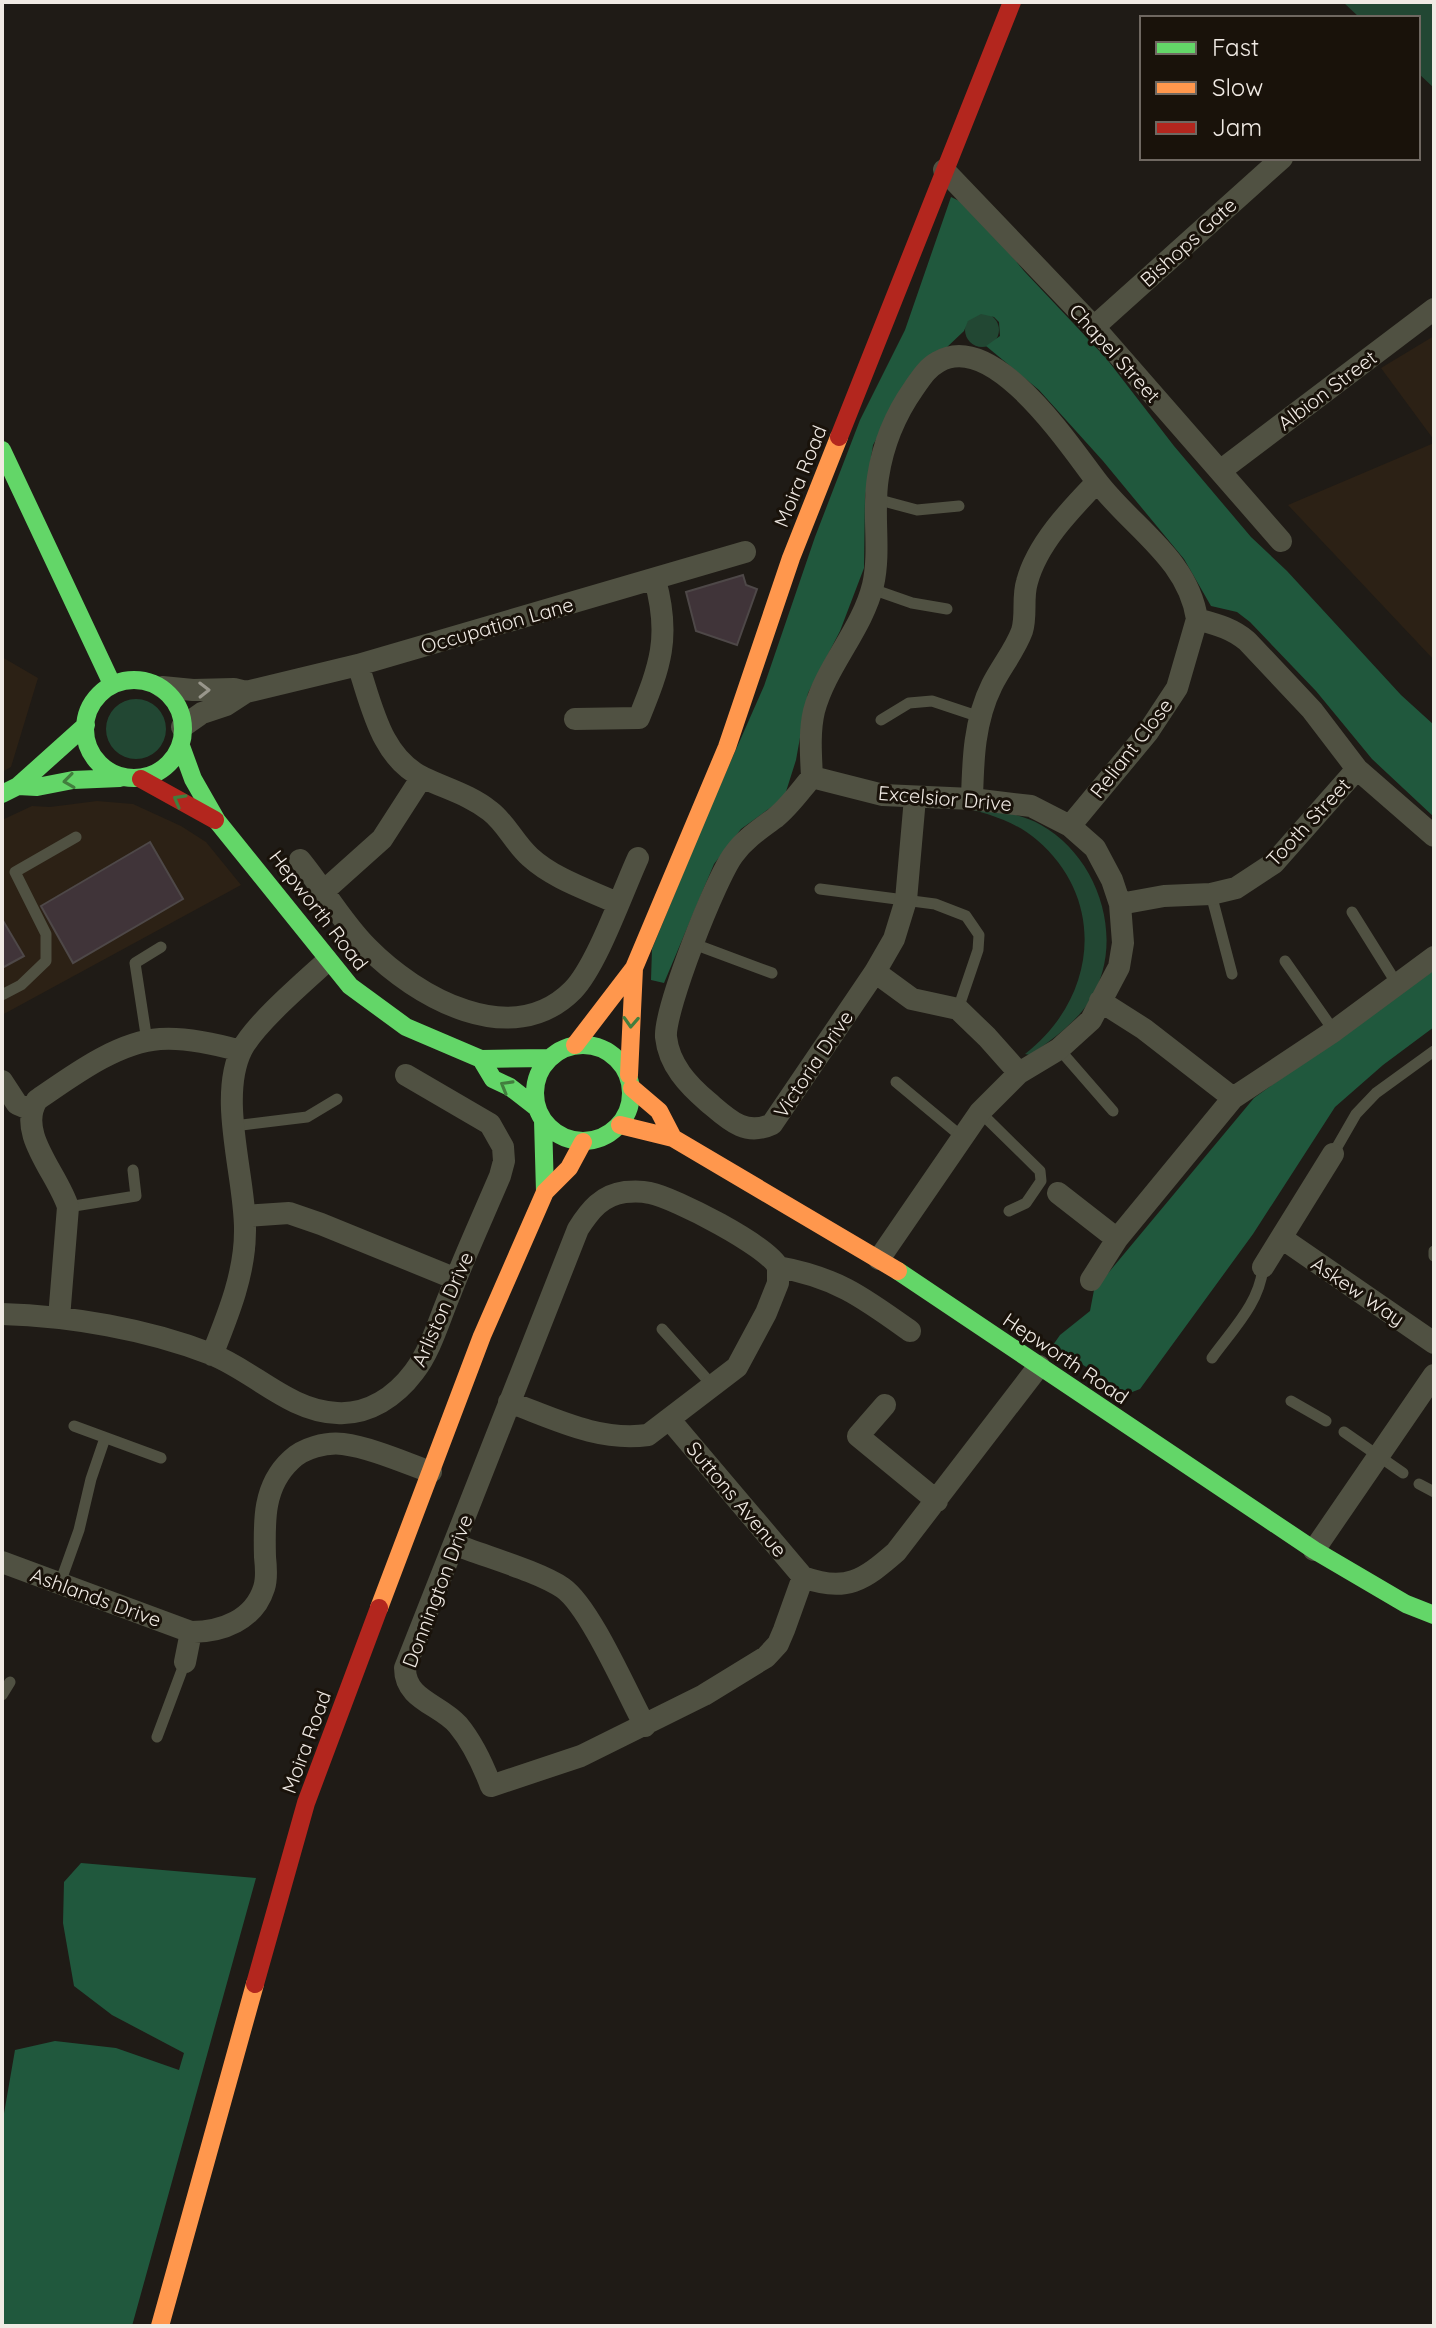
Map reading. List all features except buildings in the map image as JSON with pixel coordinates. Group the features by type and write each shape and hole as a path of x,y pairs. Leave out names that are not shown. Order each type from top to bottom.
{"street":[{"name":"Moira Road","path":"575,1045 634,968 727,747 791,558 1012,2"},
{"name":"Bishops Gate","path":"1094,327 1280,160"},
{"name":"Chapel Street","path":"944,170 1094,327 1281,541"},
{"name":"Albion Street","path":"1220,471 1434,309"},
{"path":"812,777 813,713 872,589 877,549 875,499 884,449 900,407 925,372 939,360 969,358 983,362 1022,390 1080,457 1097,482 1179,571 1194,600 1197,619 1237,632 1247,641 1312,710 1357,769 1434,836"},
{"path":"2,450 112,684"},
{"path":"972,799 973,759 980,717 992,685 1021,633 1029,575 1052,533 1097,482"},
{"name":"Occupation Lane","path":"246,692 358,665 745,552"},
{"path":"575,719 639,718 660,667 663,608 655,580"},
{"name":"Reliant Close","path":"1070,826 1148,732 1177,688 1197,619"},
{"path":"358,665 382,737 403,763 422,777 454,790 493,813 530,857 546,869 617,903"},
{"path":"120,778 100,766 86,739 88,711 112,684 139,679 162,687 246,692"},
{"path":"10,790 73,780 141,779 163,771 176,757 181,736 172,697 162,687"},
{"path":"181,736 202,713 226,705 246,692"},
{"path":"10,790 86,725"},
{"name":"Hepworth Road","path":"181,736 193,779 217,821 255,865 327,961 368,1001 406,1027 481,1059 550,1058"},
{"name":"Tooth Street","path":"1120,904 1164,896 1211,894 1236,888 1274,863 1357,769"},
{"path":"325,890 382,839 422,777"},
{"name":"Excelsior Drive","path":"812,777 883,795 972,799 1031,806 1070,826 1095,848 1112,880 1120,904 1123,943 1119,967 1091,1020 1059,1049 1019,1073 980,1112 879,1259"},
{"name":"Victoria Drive","path":"812,777 777,816 754,833 734,854 721,874 672,1006 666,1035 676,1067 689,1085 734,1125 751,1130 772,1124 894,939 906,900 915,798"},
{"name":"Hepworth Road","path":"141,779 217,821"},
{"path":"300,860 365,945 407,980 454,1006 506,1019 539,1011 558,1002 574,988 592,959 638,858"},
{"path":"1091,1280 1117,1239 1233,1098 1334,1031 1434,957"},
{"path":"212,1355 238,1280 243,1256 245,1216 234,1126 235,1077 241,1051 295,990 327,961"},
{"name":"Moira Road","path":"630,1082 634,968"},
{"path":"875,972 912,999 958,1009 1019,1073"},
{"path":"1100,1001 1144,1029 1233,1098"},
{"path":"59,1318 68,1207 30,1128 31,1110 37,1100 126,1047 147,1041 163,1038 194,1041 241,1051"},
{"path":"575,1045 601,1048 613,1054 630,1082 632,1101 620,1125 610,1134 583,1142 553,1132 540,1114 534,1094 536,1083 550,1058 561,1049 575,1045"},
{"name":"Hepworth Road","path":"481,1059 493,1079 510,1087 540,1114"},
{"name":"Arliston Drive","path":"2,1314 59,1318 149,1336 212,1355 311,1409 338,1413 369,1408 394,1394 425,1356 504,1161 503,1147 490,1124 406,1075"},
{"path":"2,1081 17,1104 31,1110"},
{"name":"Hepworth Road","path":"630,1082 659,1111 673,1138"},
{"name":"Moira Road","path":"540,1114 545,1192"},
{"name":"Hepworth Road","path":"620,1125 673,1138 879,1259 1314,1550 1393,1597 1434,1615"},
{"name":"Moira Road","path":"160,2326 306,1803 482,1336 545,1192 569,1168 583,1142"},
{"path":"1263,1267 1333,1154"},
{"name":"Donnington Drive","path":"803,1577 778,1644 766,1657 645,1726 581,1756 491,1786 470,1742 457,1723 417,1696 408,1686 405,1676 407,1658 578,1229 592,1208 609,1197 637,1191 652,1193 748,1241 774,1259 778,1267 829,1279 856,1292 910,1331"},
{"path":"1058,1193 1117,1239"},
{"path":"245,1216 289,1213 456,1279"},
{"name":"Askew Way","path":"1283,1239 1429,1336"},
{"path":"509,1402 601,1435 648,1435 737,1367 749,1349 778,1283 778,1267"},
{"path":"803,1577 835,1584 853,1583 868,1576 896,1552 1039,1366"},
{"path":"1314,1550 1434,1375"},
{"path":"885,1405 858,1436 937,1501"},
{"name":"Suttons Avenue","path":"670,1420 803,1577"},
{"path":"185,1662 191,1632 224,1628 241,1620 265,1587 264,1523 269,1493 284,1466 299,1452 342,1444 431,1472"},
{"path":"454,1544 551,1582 572,1596 589,1621 645,1726"},
{"name":"Ashlands Drive","path":"2,1562 191,1632"}],"lane":[{"path":"875,499 917,510 959,506"},
{"path":"872,589 912,603 947,609"},
{"path":"881,720 909,703 932,701 980,717"},
{"path":"2,995 21,985 46,961 46,934 15,872 76,837"},
{"path":"820,889 935,904 966,916 979,935 978,950 958,1009"},
{"path":"1211,894 1232,974"},
{"path":"1352,912 1397,984"},
{"path":"694,944 772,973"},
{"path":"147,1041 135,963 161,947"},
{"path":"1285,961 1334,1031"},
{"path":"1059,1049 1113,1111"},
{"path":"1333,1154 1356,1114 1376,1093 1434,1051"},
{"path":"896,1082 962,1137"},
{"path":"234,1126 307,1117 337,1099"},
{"path":"980,1112 1040,1171 1041,1181 1026,1203 1009,1211"},
{"path":"68,1207 136,1196 133,1170"},
{"path":"1212,1358 1253,1302 1262,1282 1263,1267"},
{"path":"662,1329 713,1386"},
{"path":"1291,1401 1326,1421"},
{"path":"74,1426 161,1458"},
{"path":"1344,1432 1403,1473"},
{"path":"60,1583 79,1530 105,1438"},
{"path":"1419,1484 1434,1492"},
{"path":"157,1737 185,1662"},
{"path":"2,1695 10,1682"}],"shaded area":[{"path":"1434,336 1434,440 1381,368"},
{"path":"1434,443 1434,660 1288,505"},
{"path":"2,657 38,678 11,767 2,772"},
{"path":"97,801 133,804 181,826 206,842 241,885 2,1015 2,820 32,806"}],"green space":[{"path":"1343,2 1434,2 1434,88 1420,75 1420,16 1358,16"},
{"path":"951,197 972,207 1024,271 1106,358 1174,446 1251,537 1287,571 1401,695 1434,725 1434,817 1372,759 1316,691 1250,622 1237,612 1211,606 1184,559 1103,461 1039,390 986,346 1000,336 999,322 994,317 981,314 968,321 964,331 907,385 873,445 865,498 864,568 840,631 808,693 796,760 784,798 741,829 714,864 664,983 651,980 652,949 764,686 815,537 860,420 905,330"},
{"path":"982,313 994,318 999,330 994,342 982,347 970,342 965,330 970,318"},
{"path":"136,699 157,708 166,729 157,750 136,759 115,750 106,729 115,708"},
{"path":"958,806 1012,814 1041,825 1062,840 1079,858 1101,904 1106,929 1106,954 1100,979 1089,1002 1077,1017 1030,1055 1025,1054 1049,1032 1067,1006 1079,978 1084,949 1083,920 1075,891 1060,864 1028,833 1000,818"},
{"path":"1434,968 1434,1027 1383,1065 1335,1107 1253,1234 1140,1389 1127,1394 1053,1345 1060,1335 1090,1311 1094,1290 1254,1098"},
{"path":"81,1863 256,1878 132,2326 2,2326 2,2125 15,2050 55,2041 116,2048 179,2070 184,2053 112,2015 74,1986 63,1923 64,1882"}],"traffic: fast":[{"path":"2,450 112,684"},
{"path":"134,680 153,684 169,694 179,710 183,729 179,748 169,764 153,774 134,778 115,774 99,764 89,748 85,729 89,710 99,694 115,684 134,680"},
{"path":"2,794 18,786 86,725"},
{"path":"181,746 193,779 217,821 350,986 406,1027 481,1059 550,1058"},
{"path":"18,786 37,787 73,780 120,778"},
{"path":"583,1045 602,1048 617,1059 628,1074 631,1093 628,1112 617,1127 602,1138 583,1141 564,1138 549,1127 538,1112 535,1093 538,1074 549,1059 564,1048 583,1045"},
{"path":"481,1059 493,1079 510,1087 537,1108"},
{"path":"543,1120 545,1192"},
{"path":"898,1271 1314,1550 1406,1604 1434,1615"}],"traffic: slow":[{"path":"575,1045 634,968 727,747 791,558 839,437"},
{"path":"629,1075 634,968"},
{"path":"632,1088 659,1111 673,1138"},
{"path":"620,1125 673,1138 898,1271"},
{"path":"379,1608 482,1336 545,1192 569,1168 583,1142"},
{"path":"160,2326 255,1984"}],"traffic: jam":[{"path":"839,437 1012,2"},
{"path":"141,779 215,820"},
{"path":"255,1984 306,1803 379,1608"}]}
